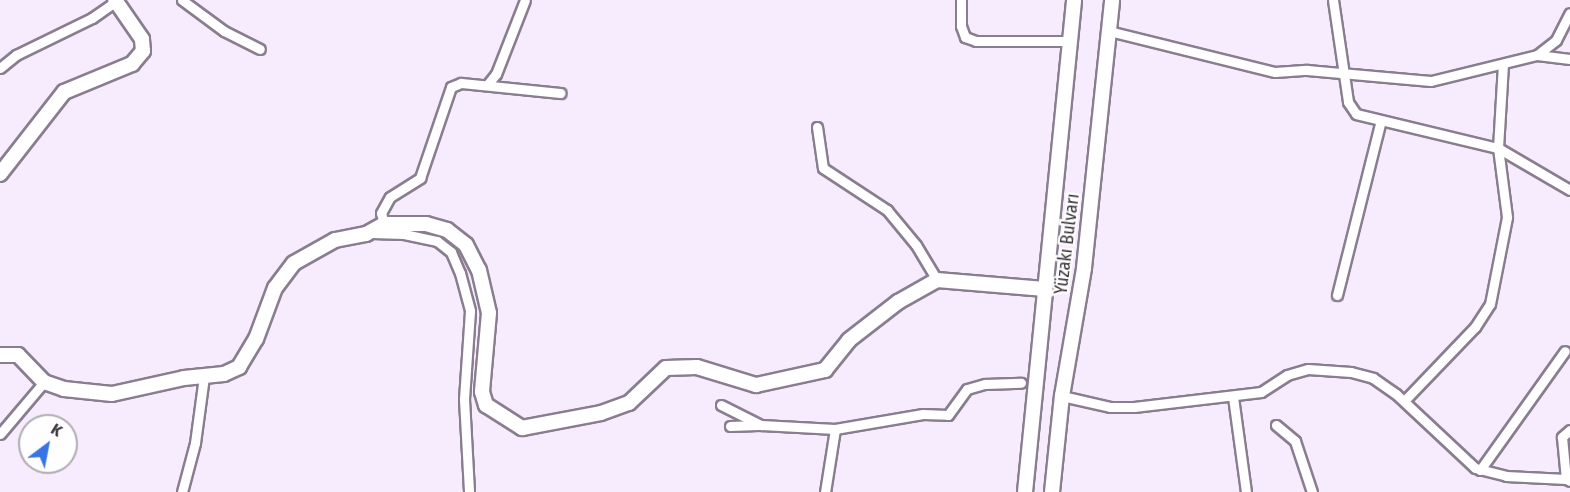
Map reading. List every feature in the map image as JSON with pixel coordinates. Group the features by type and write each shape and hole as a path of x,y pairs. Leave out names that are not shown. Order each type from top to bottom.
{"street":[{"path":"182,0 224,31 260,49"},
{"path":"487,85 496,74 525,0"},
{"path":"961,0 961,26 966,37 976,41 1070,41"},
{"name":"Yüzakı Bulvarı","path":"1024,492 1074,0"},
{"name":"Yüzakı Bulvarı","path":"1052,492 1062,396 1084,268 1112,0"},
{"path":"1333,0 1351,110 1382,120 1498,148 1570,190"},
{"path":"0,68 16,55 92,18 115,1 142,39 143,51 132,64 64,92 0,174"},
{"path":"1537,55 1556,40 1570,13"},
{"path":"1109,31 1275,72 1346,74 1431,81 1537,55 1570,59"},
{"path":"1404,401 1475,327 1490,304 1507,216 1498,148 1503,64"},
{"path":"384,224 381,213 390,198 420,178 451,87 461,83 560,93"},
{"path":"1337,295 1382,120"},
{"path":"817,127 823,168 886,210 916,245 938,280"},
{"path":"366,234 384,224 426,224 447,230 466,245 479,270 489,313 482,392 486,405 522,428 601,413 629,403 666,368 697,367 756,385 825,370 849,340 898,302 938,280 1045,289"},
{"path":"0,355 18,356 44,382 64,389 112,394 204,376 224,375 239,367 256,339 275,288 294,263 335,240 366,234 404,234 436,241 451,252 460,273 470,311 465,399 469,492"},
{"path":"1480,470 1565,351"},
{"path":"1062,396 1110,407 1233,397 1261,392 1287,375 1308,369 1351,372 1372,378 1404,401 1480,470 1506,476 1568,480 1562,437 1570,430"},
{"path":"182,492 195,443 204,376"},
{"path":"0,434 44,382"},
{"path":"730,426 760,425 835,429 923,414 948,415 967,389 985,384 1021,383"},
{"path":"1233,397 1246,492"},
{"path":"721,405 760,425"},
{"path":"1276,425 1295,441 1312,492"},
{"path":"825,492 835,429"}]}
